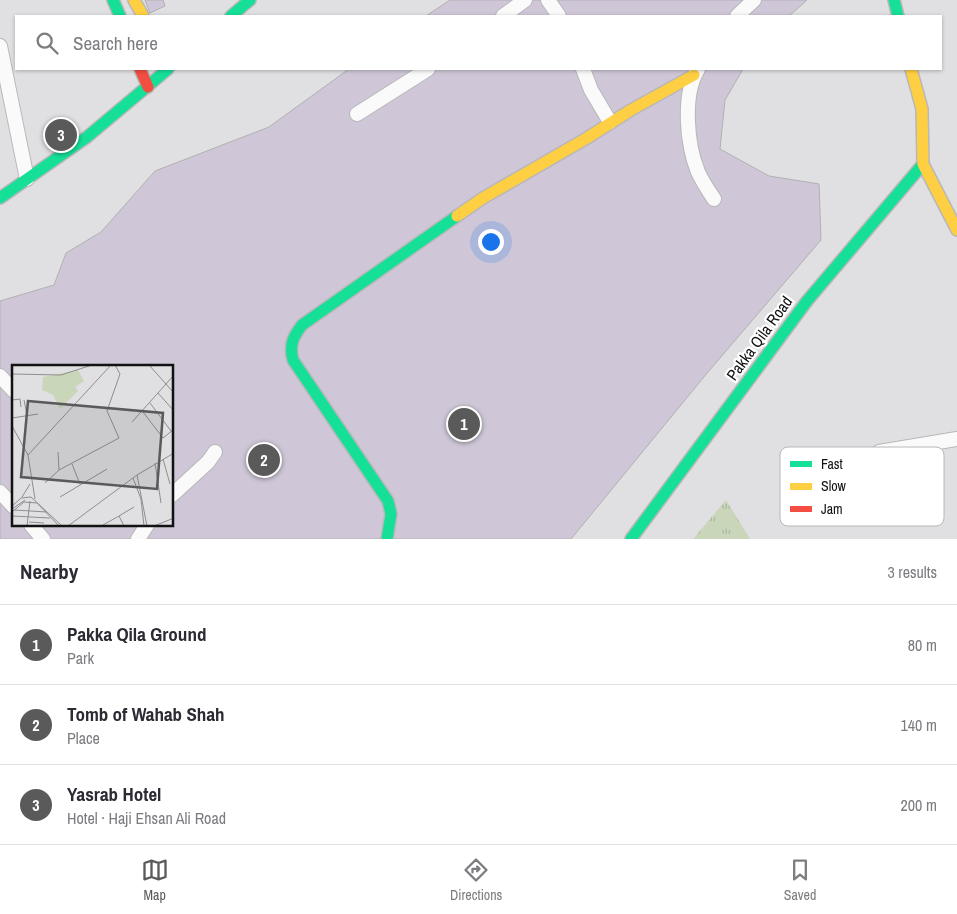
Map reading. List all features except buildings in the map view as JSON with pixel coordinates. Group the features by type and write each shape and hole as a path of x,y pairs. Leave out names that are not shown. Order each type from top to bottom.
{"street":[{"path":"113,0 120,15"},
{"path":"134,0 142,15"},
{"path":"232,15 250,0"},
{"path":"504,15 525,0"},
{"path":"548,0 558,15"},
{"path":"738,15 754,0"},
{"path":"894,0 898,15"},
{"path":"0,46 27,179"},
{"path":"140,70 148,87"},
{"path":"0,198 87,137 167,70"},
{"path":"357,114 426,70"},
{"path":"582,70 591,90 610,122"},
{"path":"912,70 922,109 923,164 957,230"},
{"path":"387,539 391,514 388,501 293,360 290,349 292,338 302,325 483,198 696,72"},
{"path":"696,72 689,102 688,137 698,174 714,199"},
{"name":"Pakka Qila Road","path":"631,539 806,301 923,164"},
{"path":"0,376 12,389"},
{"path":"922,447 956,443"},
{"path":"174,493 208,462 215,452"},
{"path":"0,492 12,505"},
{"path":"32,526 43,539"}],"green space":[{"path":"726,500 750,539 693,539"}],"traffic: fast":[{"path":"113,0 120,15"},
{"path":"232,15 250,0"},
{"path":"894,0 898,15"},
{"path":"0,198 87,137 167,70"},
{"path":"631,539 807,301 923,164"},
{"path":"387,539 391,514 388,501 293,360 292,345 294,337 302,325 457,216"}],"traffic: slow":[{"path":"134,0 142,15"},
{"path":"911,70 922,109 923,164 957,230"},
{"path":"457,216 483,198 694,75"}],"traffic: jam":[{"path":"140,70 148,87"}],"place":[{"name":"Yasrab Hotel","path":"61,135"},
{"name":"Pakka Qila Ground","path":"464,424"},
{"name":"Tomb of Wahab Shah","path":"264,460"}]}
